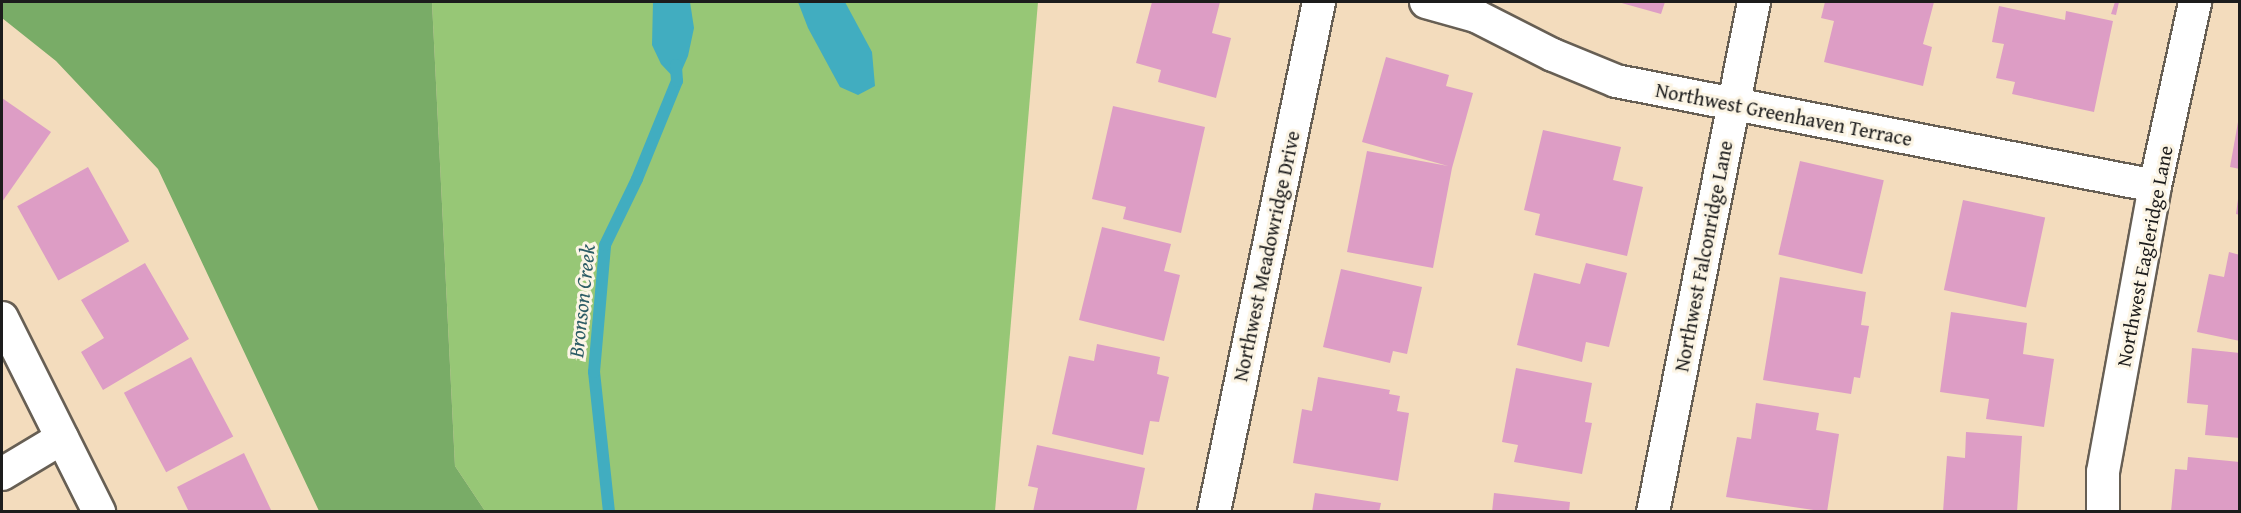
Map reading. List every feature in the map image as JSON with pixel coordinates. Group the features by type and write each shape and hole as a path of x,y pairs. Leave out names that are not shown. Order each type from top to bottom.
{"street":[{"name":"Northwest Meadowridge Drive","path":"1214,512 1319,2"},
{"name":"Northwest Greenhaven Terrace","path":"1426,2 1476,16 1553,55 1616,81 2156,186"},
{"name":"Northwest Falconridge Lane","path":"1653,512 1754,2"},
{"name":"Northwest Eagleridge Lane","path":"2103,512 2103,472 2156,186 2195,2"},
{"path":"2,318 99,512"},
{"path":"2,474 62,438"}],"green space":[{"path":"2,2 432,2 455,466 485,511 319,511 158,169 56,61 2,18"},
{"path":"432,2 1038,2 995,511 485,511 455,466"}],"water":[{"path":"653,2 690,2 694,28 688,56 677,81 661,64 652,45"},
{"path":"798,2 845,2 872,52 875,86 858,95 840,87 808,28"}],"building":[{"path":"1152,2 1220,2 1212,33 1231,38 1216,98 1158,82 1161,70 1136,63"},
{"path":"1618,2 1665,2 1661,14"},
{"path":"1825,2 1934,2 1923,44 1932,47 1923,86 1824,62 1834,21 1821,18"},
{"path":"2115,2 2119,2 2116,15 2111,14"},
{"path":"1999,6 2065,20 2066,11 2113,21 2094,112 2012,94 2015,82 1996,78 2004,44 1992,42"},
{"path":"1386,57 1449,75 1446,86 1473,93 1452,168 1433,268 1347,252 1367,151 1448,166 1362,142"},
{"path":"2,98 51,132 2,202"},
{"path":"1113,106 1205,127 1181,233 1123,219 1126,207 1092,199"},
{"path":"2238,122 2240,122 2240,169 2230,167"},
{"path":"1543,130 1621,147 1613,180 1643,187 1627,256 1535,235 1540,214 1524,210"},
{"path":"1800,161 1884,180 1862,274 1778,255"},
{"path":"88,167 129,241 58,281 17,206"},
{"path":"2238,199 2240,200 2240,215 2236,214"},
{"path":"1963,200 2045,217 2026,307 1944,290"},
{"path":"1102,227 1171,244 1164,271 1180,275 1164,341 1079,320"},
{"path":"2229,252 2240,255 2240,341 2197,332 2209,274 2224,277"},
{"path":"145,263 189,339 103,390 81,352 104,338 81,300"},
{"path":"1586,263 1627,273 1609,347 1586,342 1582,362 1517,345 1534,273 1580,284"},
{"path":"1341,269 1422,287 1407,354 1393,351 1390,363 1323,347"},
{"path":"1780,277 1866,292 1861,325 1869,326 1860,378 1854,377 1851,394 1763,380"},
{"path":"1951,312 2027,323 2023,354 2054,359 2044,427 1986,419 1989,399 1940,392"},
{"path":"1097,344 1160,357 1157,374 1169,377 1159,422 1150,421 1143,455 1052,434 1069,356 1094,361"},
{"path":"2192,348 2240,353 2240,438 2205,435 2208,405 2187,403"},
{"path":"191,357 233,436 166,472 124,393"},
{"path":"1516,368 1592,383 1585,422 1592,423 1582,474 1514,462 1518,445 1502,442"},
{"path":"1318,377 1390,390 1389,394 1400,396 1397,411 1409,413 1398,481 1293,463 1302,409 1312,411"},
{"path":"1756,403 1819,413 1816,430 1839,434 1827,512 1726,497 1737,437 1751,439"},
{"path":"1966,432 2022,436 2017,512 1943,512 1947,456 1965,458"},
{"path":"1037,445 1145,468 1136,512 1033,512 1038,488 1028,486"},
{"path":"244,453 272,512 189,512 177,487"},
{"path":"2188,457 2240,462 2240,512 2171,512 2175,469 2187,470"},
{"path":"1315,493 1381,503 1379,512 1312,512"},
{"path":"1494,493 1570,502 1569,512 1492,512"}],"waterway":[{"name":"Bronson Creek","path":"609,512 594,372 605,245 637,179 677,81 676,65"}]}
